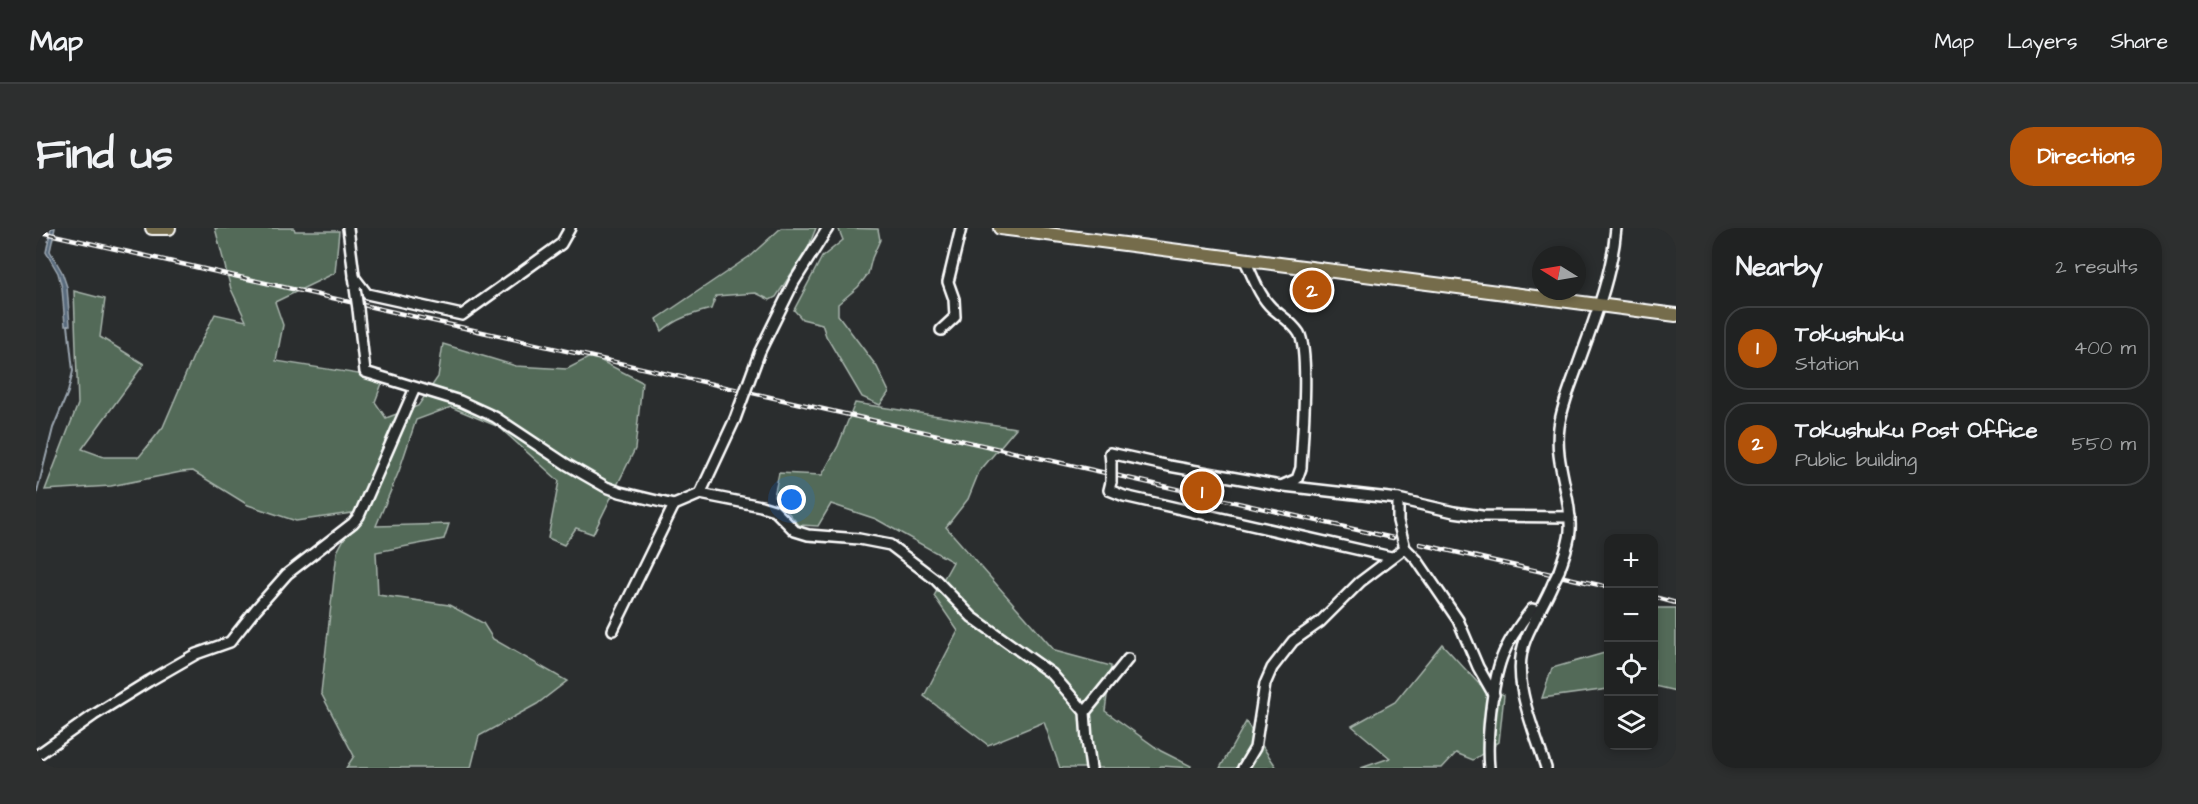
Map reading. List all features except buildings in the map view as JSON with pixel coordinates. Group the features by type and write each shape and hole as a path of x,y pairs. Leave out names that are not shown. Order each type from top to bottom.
{"main road":[{"path":"152,228 169,228"},
{"path":"1000,228 1676,315"}],"street":[{"path":"348,228 365,372 460,401 495,417 606,488 674,505 700,494 774,510 795,531 808,535 859,539 891,545 936,580 972,617 1052,674 1085,712 1086,740 1091,768"},
{"path":"354,277 367,294 462,315 561,244 570,228"},
{"path":"700,494 735,419 760,351 794,282 828,228"},
{"path":"941,330 955,317 954,299 948,282 961,228"},
{"path":"1546,768 1521,687 1520,670 1525,639 1559,571 1569,540 1570,517 1560,472 1559,428 1566,400 1611,267 1616,228"},
{"path":"1244,259 1260,293 1299,334 1305,353 1301,468 1297,479 1281,486"},
{"path":"36,756 94,715 149,681 196,654 230,642 287,574 353,523 359,516 415,387"},
{"path":"1390,557 1124,496 1109,490 1111,458 1281,486 1398,499 1482,516 1570,517"},
{"path":"1398,499 1398,521 1405,548 1417,560 1458,620 1478,667 1494,695"},
{"path":"613,630 674,505"},
{"path":"1243,768 1255,748 1265,684 1272,668 1293,641 1320,622 1360,582 1390,557 1405,548"},
{"path":"1489,768 1494,695 1502,658 1512,637 1532,609 1540,611"},
{"path":"1085,712 1128,659"}],"green space":[{"path":"215,228 294,228 295,231 339,231 335,273 275,302 283,325 276,361 384,378 375,402 386,418 418,406 438,377 443,344 516,366 567,369 592,356 642,382 635,449 593,534 576,528 564,545 548,538 559,481 499,427 451,407 416,420 399,471 376,526 449,524 444,539 376,552 378,595 449,605 483,623 493,639 567,681 537,704 479,736 471,768 346,768 354,756 321,693 337,552 345,537 352,513 296,521 248,505 193,471 111,486 45,490 78,404 74,291 105,299 100,337 144,364 82,449 104,457 139,457 163,427 193,357 215,314 246,321 231,289"},
{"path":"781,228 816,228 808,248 776,297 770,300 756,293 716,296 711,309 679,320 662,331 657,319 750,256"},
{"path":"841,228 878,229 880,240 868,274 858,287 838,304 838,315 877,367 889,392 880,405 862,397 826,336 822,324 802,319 794,310 822,257 843,240 839,230"},
{"path":"855,403 1016,428 979,472 968,499 946,527 1055,651 1111,666 1105,711 1161,751 1191,766 1190,768 1161,766 1159,768 1060,768 1044,722 988,745 924,696 958,631 934,596 953,562 876,519 831,504 818,526 799,525 774,496 779,473 822,475 838,446"},
{"path":"1658,608 1676,608 1676,691 1658,687"},
{"path":"1442,644 1479,684 1504,695 1499,742 1473,760 1456,753 1442,768 1361,768 1390,758 1352,726 1395,702"},
{"path":"1604,653 1604,690 1542,698 1552,668"},
{"path":"1246,722 1277,768 1220,768"}],"water":[{"path":"51,228 55,228 50,251 62,272 67,287 70,325 65,325 62,288 58,273 46,252"}],"waterway":[{"path":"36,496 53,428 68,392 73,371 68,325"}],"railway":[{"path":"36,231 1393,538"},
{"path":"1420,544 1604,586"},
{"path":"1658,598 1676,603"}],"place":[{"name":"Tokushuku Post Office","path":"1312,290"},
{"name":"Tokushuku","path":"1202,491"}]}
